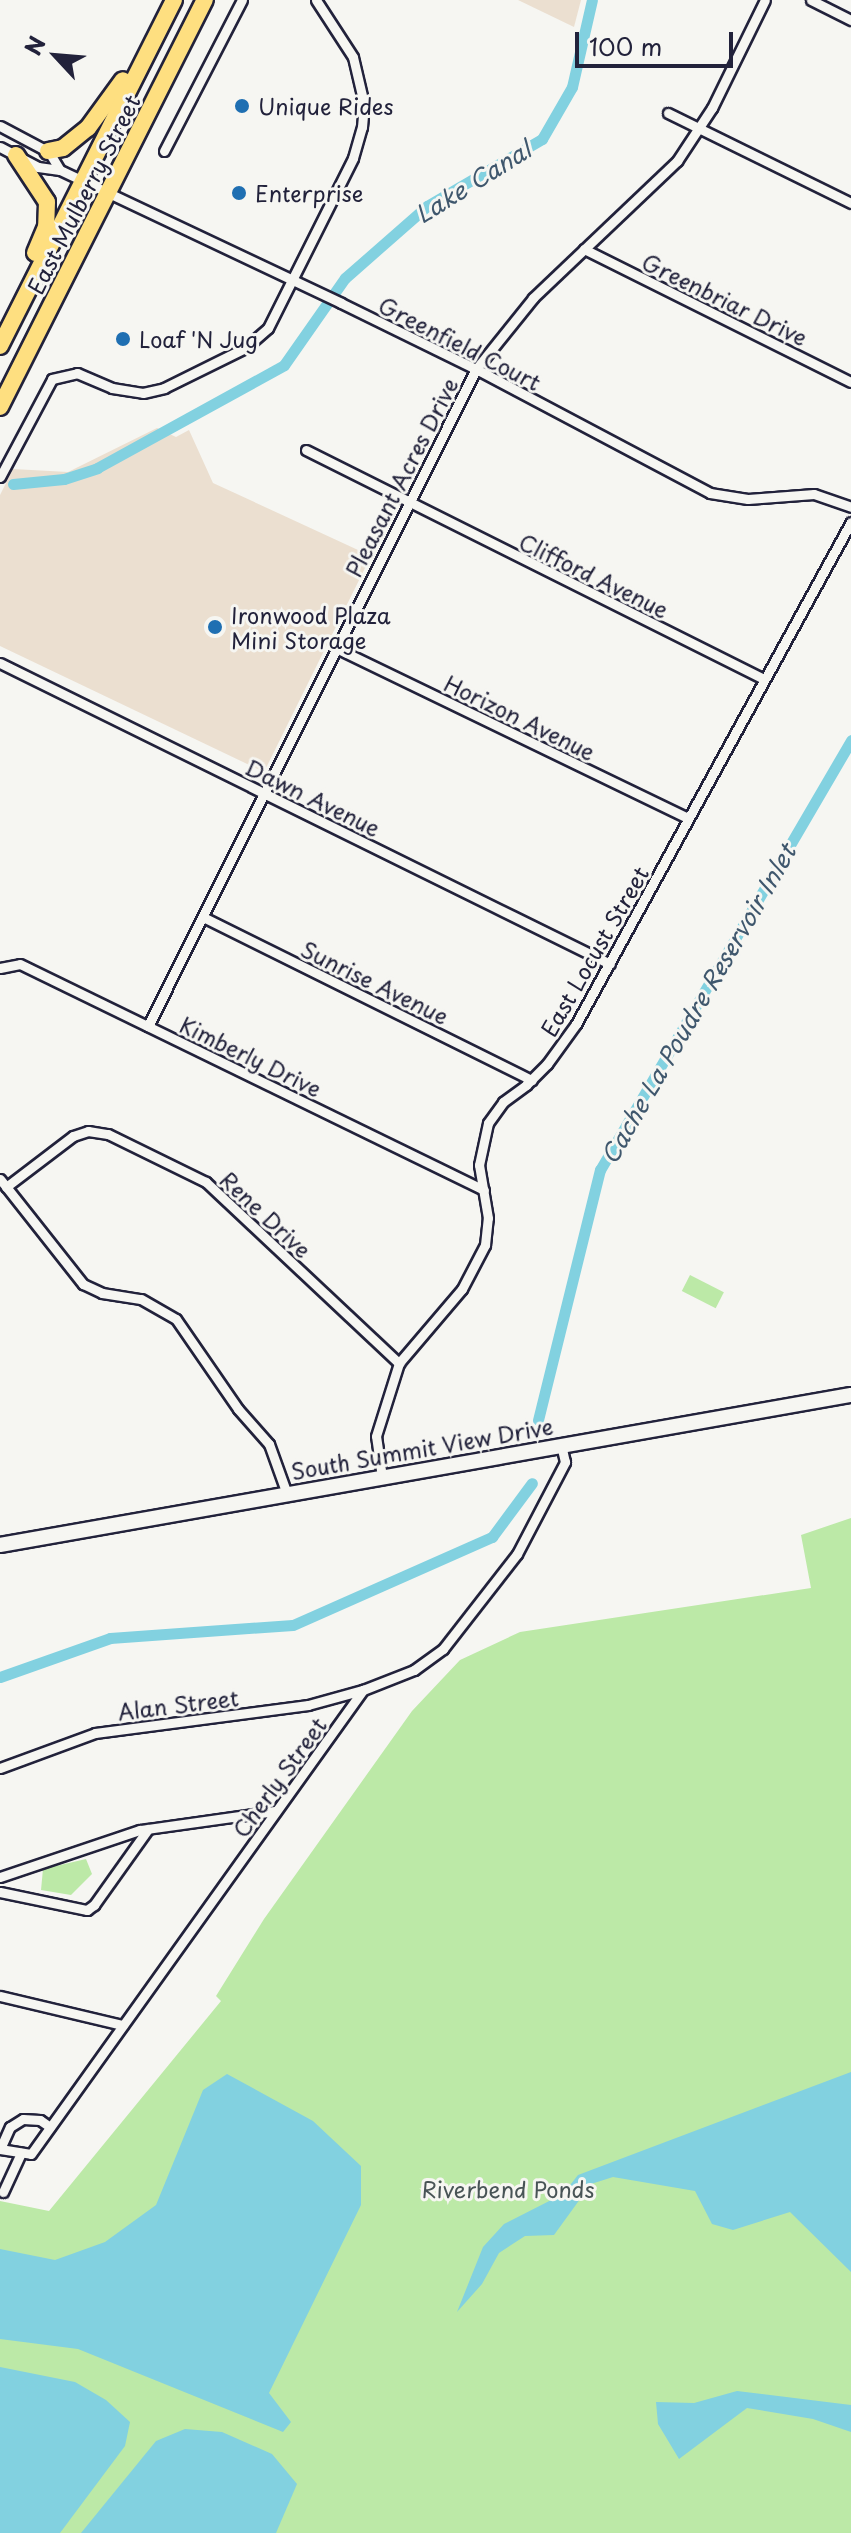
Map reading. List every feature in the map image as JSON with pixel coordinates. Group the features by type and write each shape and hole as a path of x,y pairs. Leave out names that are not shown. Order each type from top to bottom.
{"highway":[{"path":"48,151 75,139 101,113 121,85 153,22 172,0"},
{"name":"East Mulberry Street","path":"0,346 172,0"},
{"name":"East Mulberry Street","path":"0,407 205,0"},
{"path":"0,325 42,239 49,215 41,190 16,155"}],"street":[{"path":"164,151 242,0"},
{"path":"0,477 52,379 77,373 135,393 164,388 261,337 293,281 353,158 364,104 353,57 316,0"},
{"name":"Pleasant Acres Drive","path":"148,1026 476,369 511,321 658,180 700,129 765,0"},
{"path":"811,0 851,20"},
{"path":"668,113 851,203"},
{"path":"0,126 48,151 60,170"},
{"name":"Greenfield Court","path":"0,147 38,167 60,170 341,303 476,369 710,493 748,499 814,494 851,507"},
{"name":"Greenbriar Drive","path":"584,249 851,382"},
{"name":"Clifford Avenue","path":"306,450 764,679"},
{"name":"East Locust Street","path":"382,1477 376,1436 399,1363 474,1273 487,1234 479,1150 488,1123 503,1102 532,1080 562,1045 610,964 851,522"},
{"name":"Horizon Avenue","path":"336,648 688,818"},
{"name":"Dawn Avenue","path":"0,663 610,964"},
{"name":"Sunrise Avenue","path":"203,917 532,1080"},
{"name":"Kimberly Drive","path":"0,968 20,964 484,1190"},
{"name":"Rene Drive","path":"3,1183 73,1136 88,1131 108,1134 206,1182 399,1363"},
{"path":"3,1183 83,1284 102,1293 141,1299 176,1319 238,1409 269,1444 287,1494"},
{"name":"South Summit View Drive","path":"0,1545 851,1395"},
{"path":"363,1690 414,1670 443,1649 471,1618 517,1554 565,1462 561,1445"},
{"name":"Alan Street","path":"0,1768 95,1733 122,1727 308,1705 363,1690"},
{"name":"Cherly Street","path":"3,2192 26,2154 50,2127 363,1690"},
{"path":"0,1877 115,1836 276,1811"},
{"path":"0,1892 87,1910 94,1905 148,1829"},
{"path":"0,1996 123,2025"},
{"path":"26,2154 0,2149 10,2127 23,2119 40,2120 50,2127"}],"shaded area":[{"path":"518,0 581,0 574,27"},
{"path":"157,428 176,437 189,430 213,483 371,556 264,772 0,646 0,495 13,469 68,472"}],"green space":[{"path":"690,1275 724,1292 716,1308 682,1291"},
{"name":"Riverbend Ponds","path":"851,1518 851,2533 0,2533 0,2201 49,2211 221,2001 216,1996 264,1919 412,1711 460,1660 520,1632 811,1588 801,1535"},
{"path":"86,1859 92,1874 71,1895 41,1890 43,1869"}],"water":[{"path":"851,2072 851,2272 790,2212 733,2230 712,2224 695,2191 613,2177 591,2184 554,2235 525,2236 499,2253 482,2284 457,2312 483,2247 504,2224 563,2194 578,2175"},
{"path":"227,2074 313,2121 361,2166 361,2205 269,2393 291,2422 283,2432 78,2349 0,2339 0,2249 55,2260 105,2242 156,2205 203,2090"},
{"path":"0,2367 75,2382 106,2400 130,2422 125,2446 60,2533 0,2533"},
{"path":"737,2391 851,2405 851,2432 813,2419 747,2408 679,2459 658,2424 656,2402 694,2403"},
{"path":"185,2429 222,2432 272,2454 297,2484 276,2533 81,2533 156,2441"}],"waterway":[{"name":"Lake Canal","path":"13,484 64,479 97,468 284,365 345,278 427,206 542,139 572,87 592,0"},
{"name":"Cache La Poudre Reservoir Inlet","path":"538,1420 600,1170 851,740"},
{"name":"Cache La Poudre Reservoir Inlet","path":"0,1677 110,1638 293,1625 492,1537 532,1483"}],"place":[{"name":"Unique Rides","path":"242,106"},
{"name":"Enterprise","path":"239,193"},
{"name":"Loaf 'N Jug","path":"123,339"},
{"name":"Ironwood Plaza Mini Storage","path":"215,627"}]}
